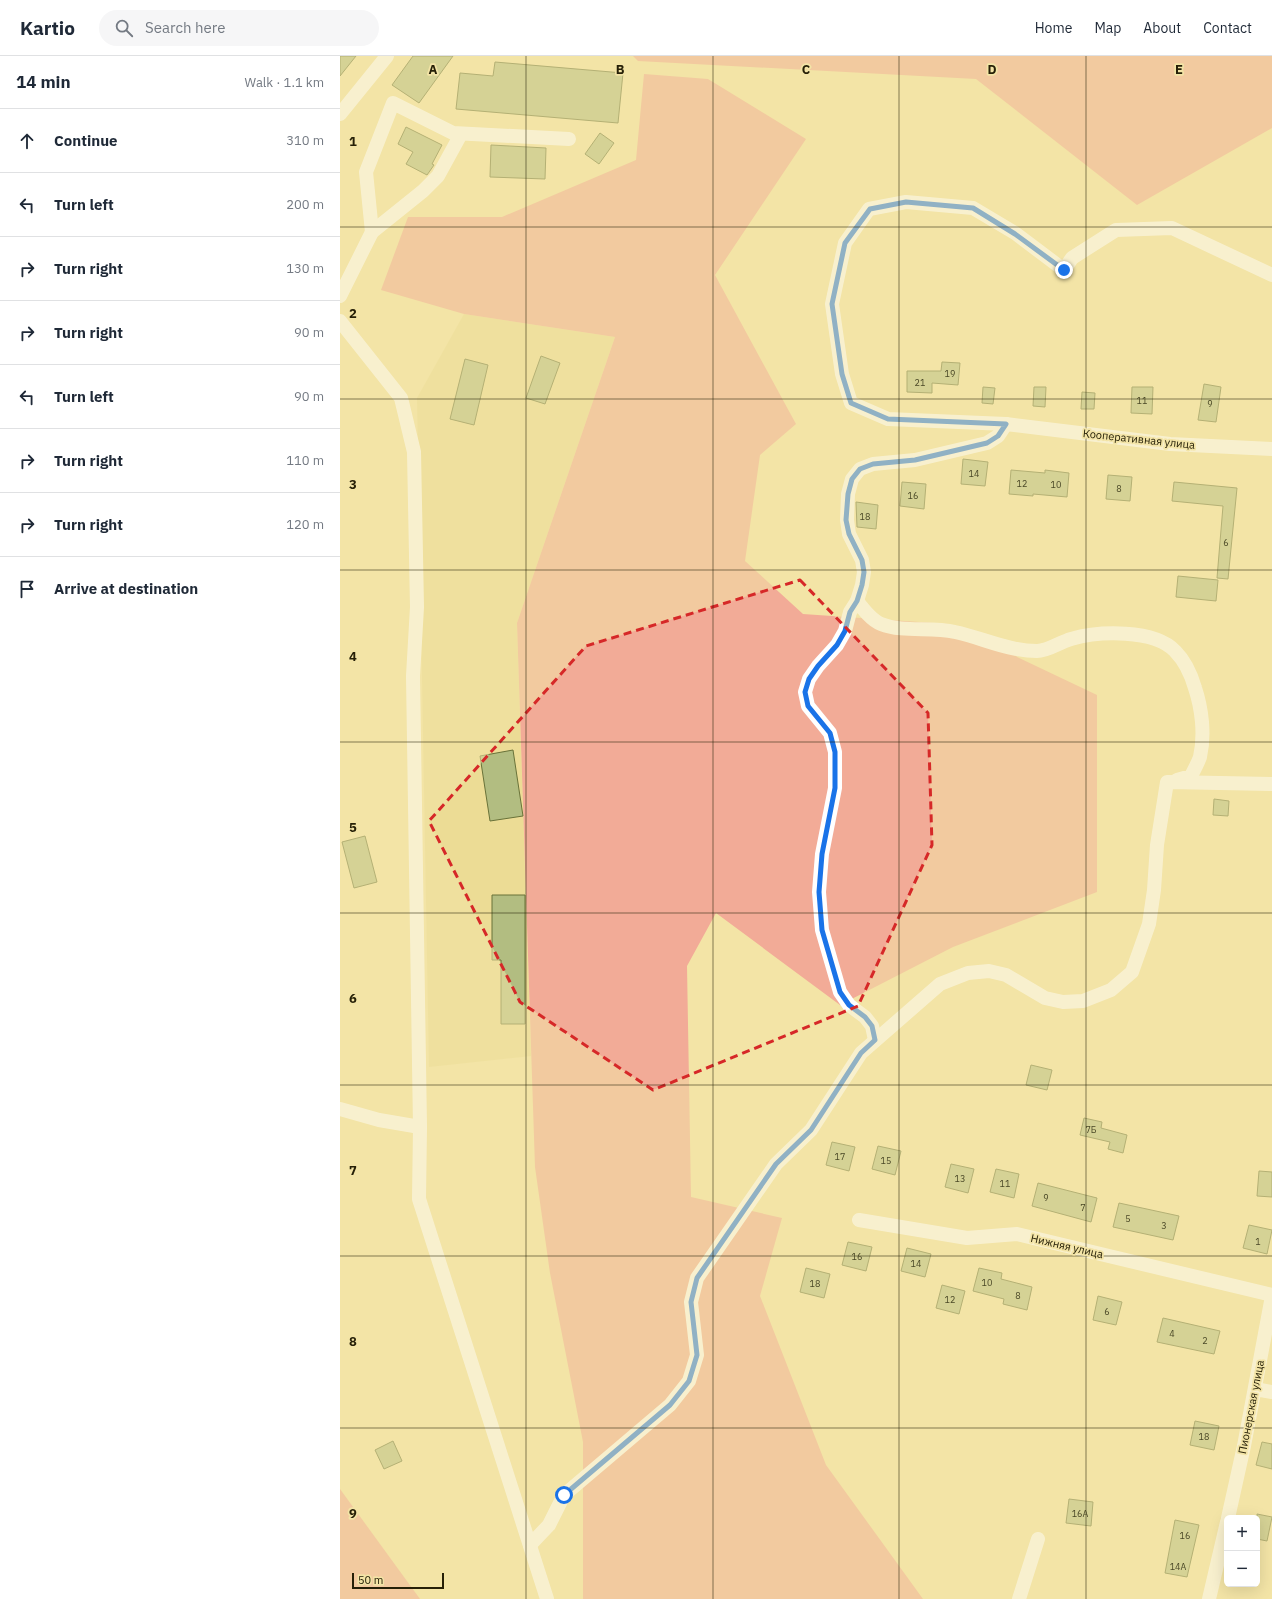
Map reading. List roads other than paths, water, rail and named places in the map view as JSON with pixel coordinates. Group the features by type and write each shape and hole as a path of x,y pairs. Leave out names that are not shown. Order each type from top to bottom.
{"street":[{"path":"340,114 387,56"},
{"path":"372,232 366,172 393,103 453,133 569,139"},
{"path":"340,296 372,232 423,191 438,176 461,134"},
{"name":"Кооперативная улица","path":"1272,275 1172,228 1116,230 1072,258 1064,270 1015,234 973,208 906,202 870,209 845,243 832,304 842,374 851,403 888,419 1006,424 1170,444 1272,449"},
{"path":"340,321 401,398 414,452 417,607 412,676 420,1127 419,1199 547,1599"},
{"path":"875,1040 872,1026 865,1017 849,1005 840,992 822,930 819,892 822,854 835,788 835,752 830,733 808,706 805,692 809,679 818,666 837,645 845,631 850,612 857,601 862,585 864,572 862,560 849,534 846,520 848,494 852,479 860,469 873,464 915,460 987,443 998,436 1006,424"},
{"path":"857,601 867,613 879,623 890,627 955,632 1023,651 1040,652 1071,639 1090,635 1114,633 1132,634 1156,639 1175,650 1188,668 1196,690 1201,717 1202,739 1199,758 1191,776 1167,782"},
{"path":"530,1545 548,1525 564,1495 670,1405 689,1381 697,1355 691,1302 697,1278 776,1164 811,1130 861,1053 940,984 968,973 990,971 1006,975 1045,998 1063,1002 1083,1001 1111,990 1132,972 1149,924 1154,890 1157,845 1167,782"},
{"path":"1167,782 1272,784"},
{"path":"340,1109 379,1120 420,1127"},
{"name":"Нижняя улица","path":"859,1220 967,1238 1017,1234 1272,1295"},
{"name":"Пионерская улица","path":"1229,1515 1244,1446 1272,1295"},
{"path":"1255,1389 1272,1392"},
{"path":"1209,1599 1224,1535"},
{"path":"1019,1599 1038,1539"}]}
